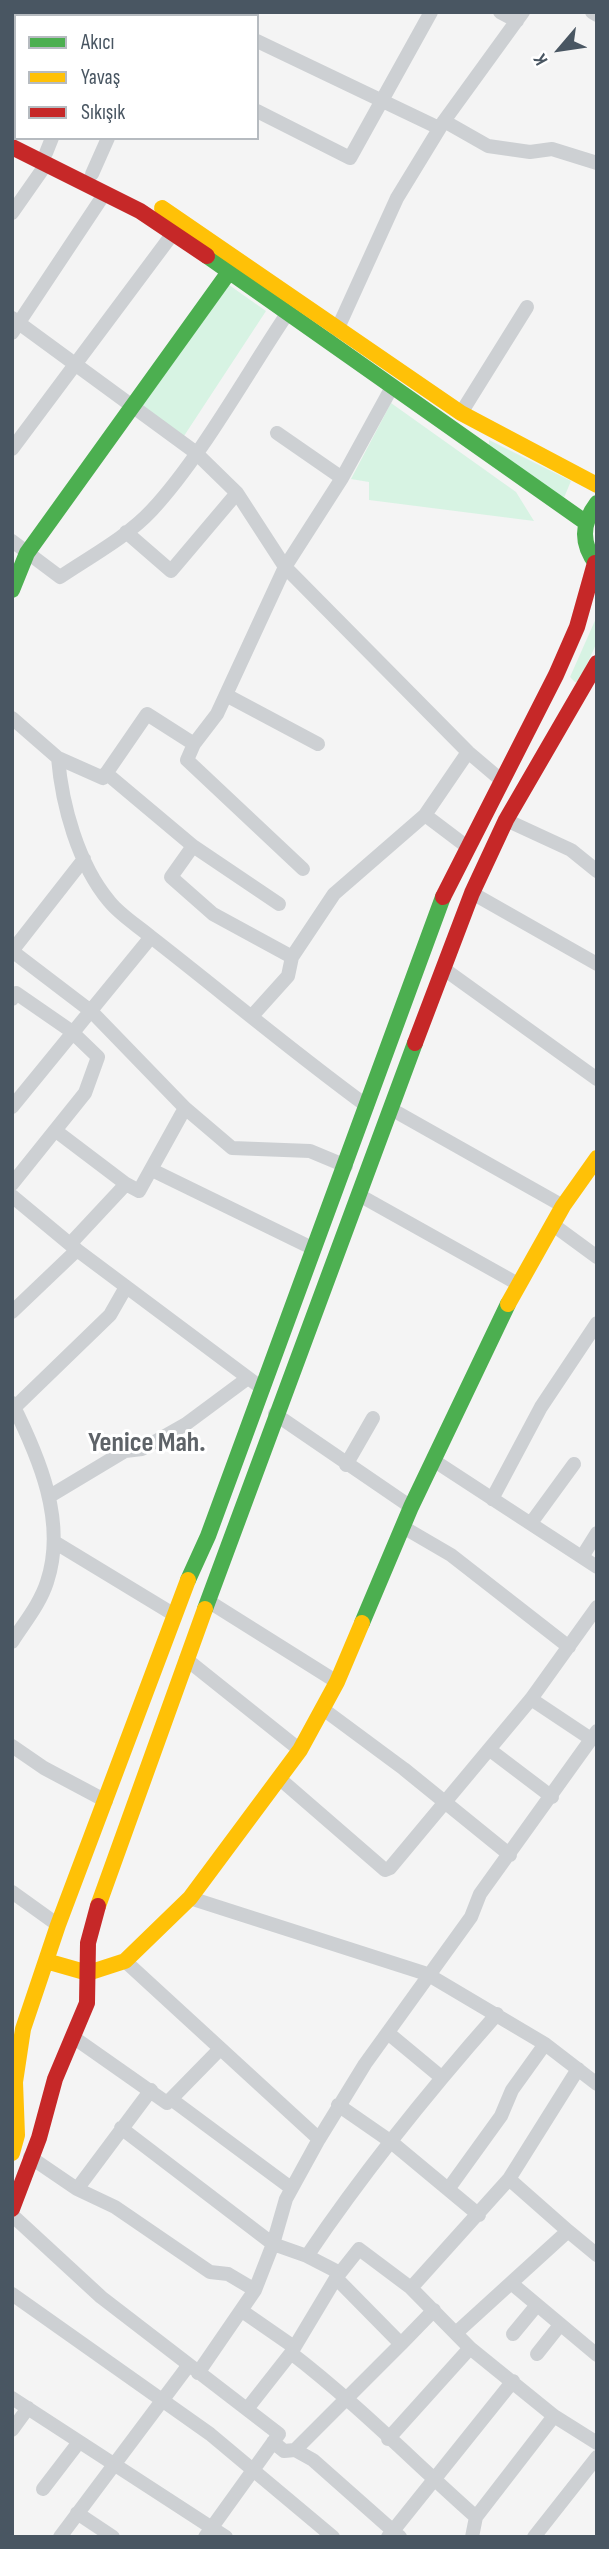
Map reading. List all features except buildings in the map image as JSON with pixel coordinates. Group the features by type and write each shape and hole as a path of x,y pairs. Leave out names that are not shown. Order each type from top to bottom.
{"main road":[{"path":"17,140 154,203 200,231 337,330 461,413 503,438 597,485"},
{"path":"12,148 48,152 105,193 174,232 585,522"},
{"path":"12,590 27,553 229,272"},
{"path":"12,2153 17,2135 14,2104 18,2025 46,1961 173,1614 208,1536 346,1166 415,969 466,846 572,639 596,564 584,540 585,522 597,503"},
{"path":"12,2209 39,2138 55,2079 87,2003 88,1943 95,1913 275,1414 472,892 506,820 597,663"},
{"path":"46,1961 88,1973 125,1961 190,1898 300,1750 337,1682 411,1507 518,1284 563,1206 597,1158"},
{"path":"14,2104 39,2094 55,2079"}],"street":[{"path":"259,112 350,158 431,12"},
{"path":"337,330 397,198 441,125 520,17 500,12"},
{"path":"592,12 597,15"},
{"path":"259,42 488,146 530,152 552,149 597,163"},
{"path":"92,174 107,140"},
{"path":"12,213 48,152"},
{"path":"105,193 15,325 77,365 195,452 237,493 285,567 468,752 501,780"},
{"path":"12,449 174,232"},
{"path":"461,413 527,307"},
{"path":"12,541 60,577 126,532 152,510 195,452 287,314"},
{"path":"303,869 187,760 194,744 217,714 285,567 342,478 391,387"},
{"path":"277,433 342,478"},
{"path":"126,532 171,571 237,493"},
{"path":"226,695 318,744"},
{"path":"12,718 58,758 103,778 147,714 194,744"},
{"path":"252,1016 288,976 292,957 334,894 425,816 468,752"},
{"path":"58,758 61,792 84,859 109,902 252,1016 295,1054 367,1105"},
{"path":"106,773 193,846 279,904"},
{"path":"425,816 466,846"},
{"path":"506,820 571,850 597,871"},
{"path":"193,846 172,877 214,914 292,957"},
{"path":"84,859 12,951 92,1012 185,1108 232,1148 310,1151 346,1166"},
{"path":"472,892 597,964"},
{"path":"12,1107 71,1031 92,1012 151,937"},
{"path":"444,969 597,1079"},
{"path":"12,999 16,993 71,1031 98,1057 85,1093 12,1184"},
{"path":"56,1131 139,1191 185,1108"},
{"path":"391,1109 563,1206"},
{"path":"152,1170 314,1249"},
{"path":"12,1312 73,1247 126,1184"},
{"path":"359,1195 518,1284"},
{"path":"15,1204 262,1389"},
{"path":"552,1224 597,1257"},
{"path":"12,1642 40,1598 56,1544 50,1496 13,1405 110,1315 127,1287"},
{"path":"492,1499 541,1407 597,1323"},
{"path":"50,1496 125,1451 142,1448 186,1424 248,1378"},
{"path":"275,1414 411,1507"},
{"path":"346,1465 373,1418"},
{"path":"433,1460 597,1567"},
{"path":"531,1523 574,1464"},
{"path":"403,1527 451,1555 569,1647"},
{"path":"582,1557 597,1533"},
{"path":"56,1544 173,1614"},
{"path":"208,1601 337,1682"},
{"path":"280,1779 385,1870 390,1868 443,1801 490,1750 531,1699 597,1607"},
{"path":"186,1659 300,1750"},
{"path":"60,2537 163,2400 242,2311 255,2290 274,2244 291,2188 338,2105 427,1974 471,1917 480,1894 594,1735 531,1699"},
{"path":"323,1709 510,1855"},
{"path":"12,1746 44,1768 106,1801"},
{"path":"490,1750 552,1797"},
{"path":"12,1892 58,1925"},
{"path":"190,1898 427,1974 545,2044 595,2080"},
{"path":"125,1961 319,2139"},
{"path":"307,2256 352,2190 390,2141 441,2077 497,2014"},
{"path":"388,2033 441,2077"},
{"path":"73,2037 167,2103 220,2049"},
{"path":"449,2188 501,2116 512,2090 545,2044"},
{"path":"411,2288 509,2179 578,2069"},
{"path":"77,2189 151,2091"},
{"path":"172,2099 291,2188"},
{"path":"338,2105 390,2141 479,2214"},
{"path":"121,2128 274,2244 307,2256 338,2275 401,2344"},
{"path":"30,2157 77,2189 115,2207 210,2272 228,2274 255,2290"},
{"path":"509,2179 597,2255"},
{"path":"12,2215 101,2297 279,2434 208,2531"},
{"path":"456,2333 568,2231"},
{"path":"247,2409 292,2350 338,2275 359,2249 411,2288 470,2348 554,2416 597,2443"},
{"path":"511,2283 560,2325 595,2350"},
{"path":"12,2294 253,2467 331,2536"},
{"path":"513,2334 537,2305"},
{"path":"296,2450 434,2310"},
{"path":"242,2311 349,2398 388,2439 476,2517"},
{"path":"537,2354 560,2325"},
{"path":"388,2439 470,2348"},
{"path":"273,2442 284,2451 296,2450 313,2460 393,2535 513,2381"},
{"path":"12,2398 208,2531 226,2537"},
{"path":"12,2430 28,2408"},
{"path":"472,2537 476,2517 554,2416"},
{"path":"43,2489 79,2442"},
{"path":"534,2537 597,2457"},
{"path":"77,2513 113,2537"}],"green space":[{"path":"229,285 266,311 184,436 142,406"},
{"path":"391,403 516,492 534,521 369,500 369,482 351,479"},
{"path":"489,440 571,481 563,500 489,447"},
{"path":"597,616 597,642 579,682 575,682 570,677"}],"traffic: fast":[{"path":"207,256 585,522"},
{"path":"12,590 27,553 229,272"},
{"path":"597,503 588,519 585,534 588,549 597,565"},
{"path":"188,1580 208,1536 443,897"},
{"path":"205,1609 415,1043"},
{"path":"362,1623 411,1507 508,1304"}],"traffic: slow":[{"path":"162,208 461,413 597,485"},
{"path":"508,1304 563,1206 597,1158"},
{"path":"12,2153 17,2135 15,2082 23,2029 58,1925 188,1580"},
{"path":"98,1906 205,1609"},
{"path":"46,1961 88,1973 125,1961 190,1898 300,1750 337,1682 362,1623"}],"traffic: jam":[{"path":"12,147 140,211 207,256"},
{"path":"443,897 556,675 577,627 595,563"},
{"path":"415,1043 472,893 506,820 597,663"},
{"path":"12,2209 39,2138 55,2079 87,2003 88,1943 98,1906"}],"district":[{"name":"Yenice Mah.","path":"147,1444"}]}
